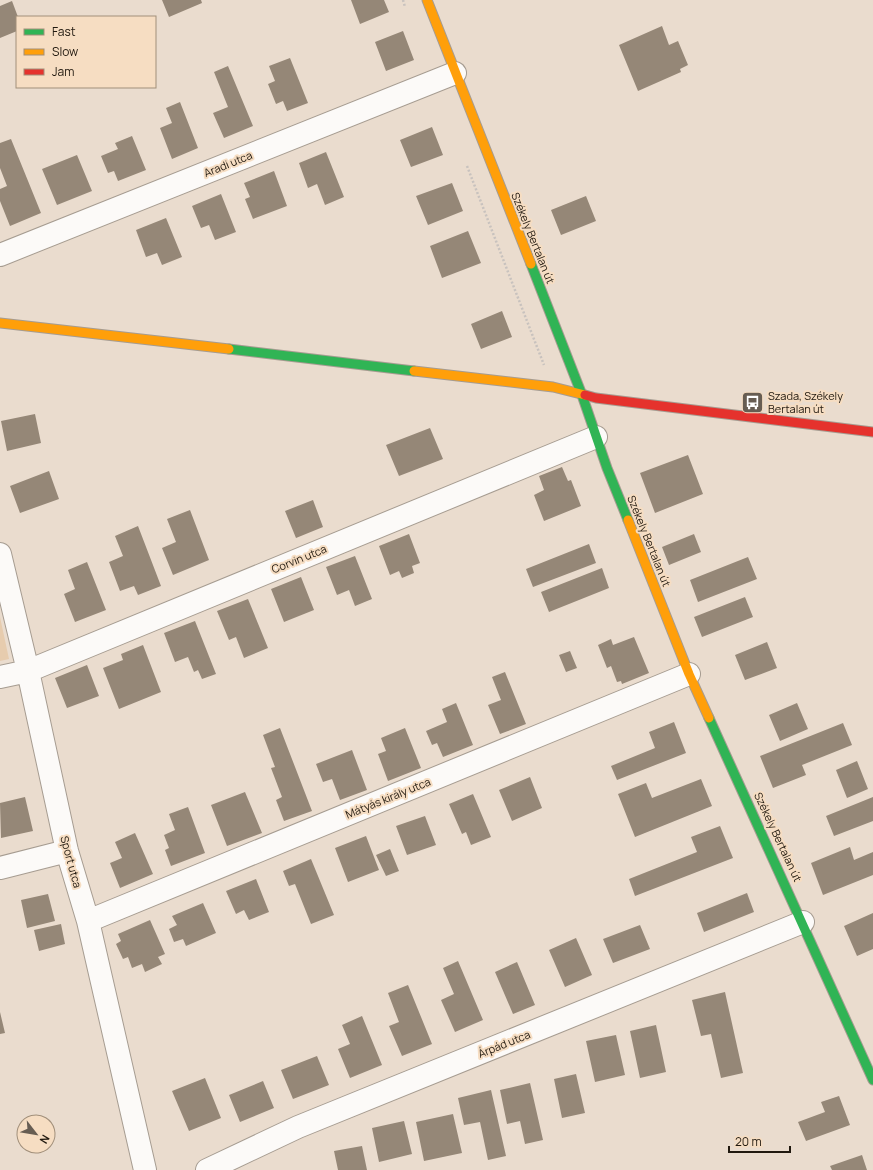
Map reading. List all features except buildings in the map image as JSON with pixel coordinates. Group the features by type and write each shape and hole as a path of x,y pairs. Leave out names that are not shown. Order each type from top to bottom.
{"street":[{"name":"Székely Bertalan út","path":"426,0 582,395 596,436 689,674 871,1066"},
{"name":"Aradi utca","path":"0,255 455,73"},
{"path":"0,323 553,387 582,395 873,432"},
{"name":"Corvin utca","path":"0,677 28,671 596,436"},
{"name":"Sport utca","path":"0,554 28,671 67,851 88,921 144,1170"},
{"name":"Mátyás király utca","path":"88,921 689,674"},
{"path":"0,868 67,851"},
{"name":"Árpád utca","path":"207,1170 298,1127 804,922"}],"path":[{"path":"403,0 406,7"},
{"path":"466,163 553,387"}],"shaded area":[{"path":"0,617 9,659 0,661"}],"traffic: fast":[{"path":"531,264 582,395 607,468 628,520"},
{"path":"229,349 414,371"},
{"path":"709,718 873,1080"}],"traffic: slow":[{"path":"427,0 531,264"},
{"path":"0,323 229,349"},
{"path":"414,371 553,387 585,395"},
{"path":"628,520 689,674 709,718"}],"traffic: jam":[{"path":"585,395 596,398 873,432"}],"place":[{"name":"Szada, Székely Bertalan út","path":"753,402"}]}
